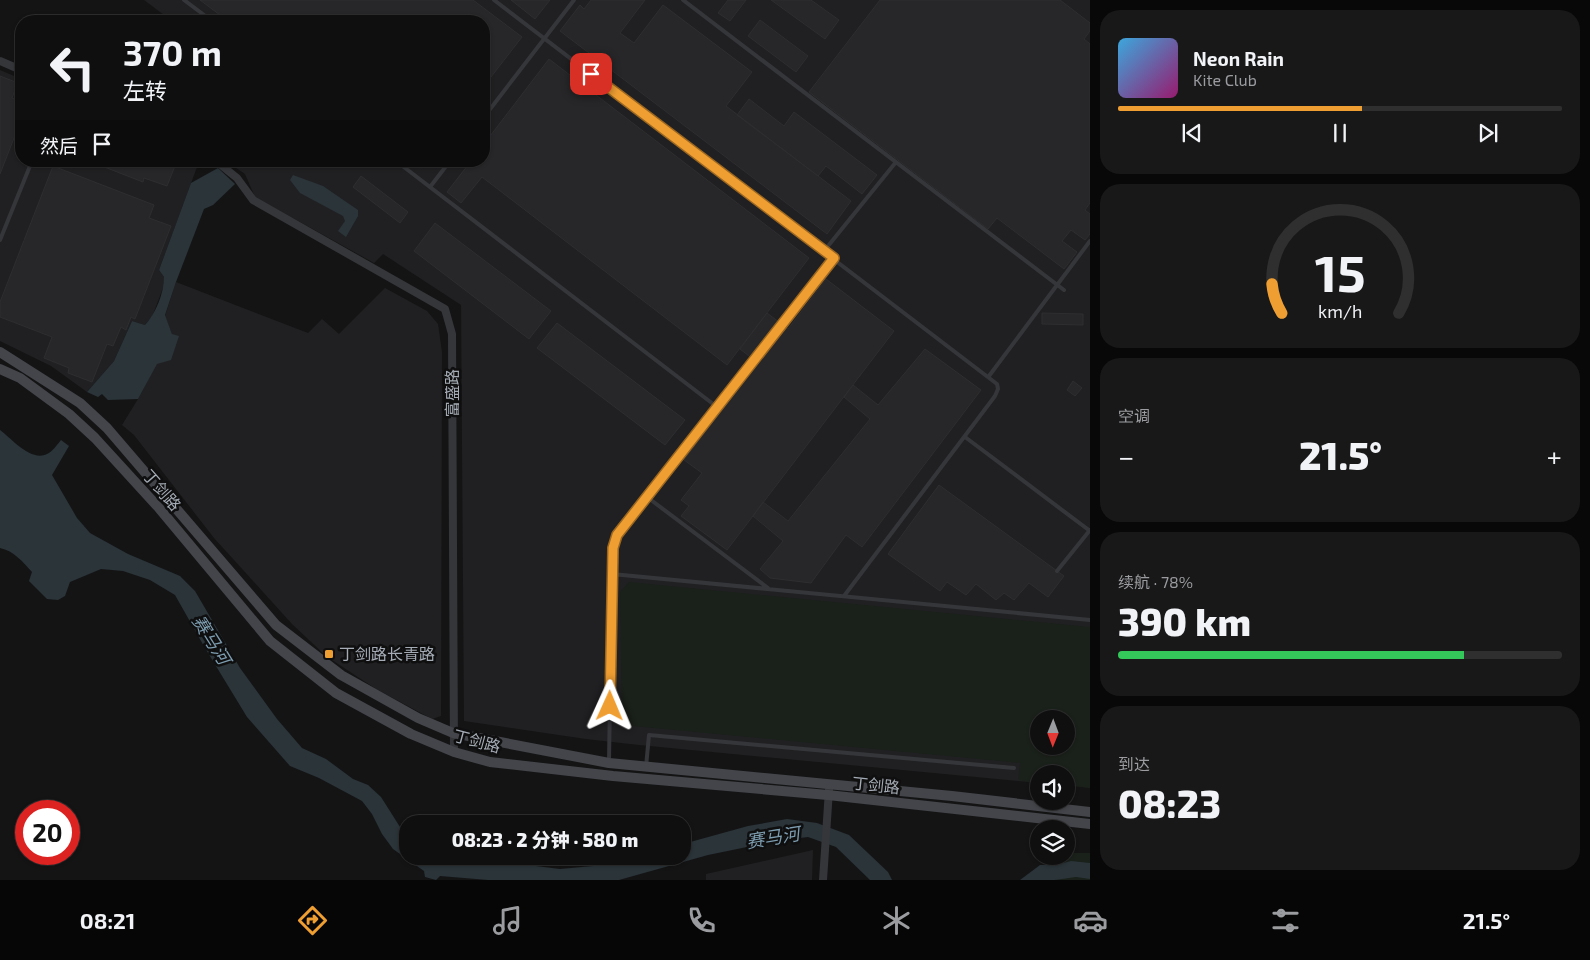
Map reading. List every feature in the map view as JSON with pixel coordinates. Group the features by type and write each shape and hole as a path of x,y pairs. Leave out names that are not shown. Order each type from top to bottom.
{"main road":[{"name":"丁剑路","path":"0,352 80,403 107,428 276,624 341,675 418,718 453,733 609,763 952,796 1090,812"},
{"name":"丁剑路","path":"0,369 20,378 70,414 96,438 159,508 270,641 336,693 411,734 454,752 490,762 613,776 828,795 1090,824"}],"street":[{"path":"0,61 15,67"},
{"name":"富盛路","path":"223,167 237,178 253,200 445,309 452,334 454,752"},
{"path":"823,880 829,784"}],"lane":[{"path":"184,0 204,15"},
{"path":"494,0 989,376 997,384 998,389 995,396 844,596"},
{"path":"490,109 574,0"},
{"path":"683,0 1064,290"},
{"path":"824,251 896,162"},
{"path":"0,240 30,167"},
{"path":"404,167 717,407"},
{"path":"430,187 445,167"},
{"path":"989,376 1090,241"},
{"path":"609,763 612,574 613,548 617,535 834,258"},
{"path":"965,437 1090,531 1057,571"},
{"path":"647,497 770,589"},
{"path":"612,574 1090,620"},
{"path":"646,766 649,735 1014,768"}],"shaded area":[{"path":"144,0 1090,0 1090,788 1075,786 1075,765 1030,765 1030,782 639,745 464,721 461,305 383,254 374,263 255,197 245,174 235,167 490,167 490,15 164,15"},
{"path":"0,70 15,76 15,167 197,167 159,270 164,277 164,285 152,317 145,325 132,321 114,361 87,392 51,366 0,341"},
{"path":"176,282 308,333 322,319 339,334 385,288 427,311 438,324 442,352 441,716 432,719 376,689 326,656 292,624 214,538 134,435 122,425 138,399 172,334 165,316"},
{"path":"629,582 1090,627 1090,788 1075,786 1075,765 1030,765 1030,782 1018,780 1020,763 622,725 620,592"},
{"path":"813,850 812,880 706,880 706,874"},
{"path":"1075,853 1090,853 1090,880 1052,880 1050,865 1075,865"}],"water":[{"path":"218,168 235,184 213,205 204,209 176,282 165,315 172,334 179,336 171,360 157,364 138,399 108,400 102,394 98,397 87,392 114,361 132,321 145,325 153,315 164,283 164,277 159,270 191,183"},
{"path":"293,175 323,186 358,210 358,216 346,237 338,231 345,221 343,216 300,193 290,180"},
{"name":"赛马河","path":"0,430 28,452 41,456 49,453 61,440 69,446 52,475 77,518 90,533 128,554 180,576 195,591 240,668 277,719 302,748 326,759 353,779 368,785 381,797 399,825 399,853 393,849 382,834 372,814 362,801 319,778 290,766 247,717 175,595 150,580 123,571 101,569 70,582 65,596 58,600 47,599 29,581 32,572 22,561 14,554 0,548"},
{"name":"赛马河","path":"787,819 817,823 849,835 888,872 892,880 870,880 836,847 808,837 776,841 691,860 691,842 748,826"},
{"path":"1075,861 1090,863 1090,879 1076,877 1055,880 1020,880 1040,865 1075,865"},
{"path":"416,865 527,865 560,869 604,865 672,865 619,880 488,880 440,876 436,880 425,877 424,871"}],"building":[{"path":"200,0 473,0 522,37 490,78 490,15 220,15"},
{"path":"511,0 550,0 535,19"},
{"path":"591,0 645,0 620,33 634,43 663,5 752,72 726,106 851,201 827,234 560,31 580,5 584,9"},
{"path":"728,0 746,0 730,21 718,13"},
{"path":"771,0 811,0 839,20 825,39"},
{"path":"880,0 1060,0 1090,23 1090,31 1084,39 1090,44 1090,203 1085,210 1090,214 1090,234 1085,240 1071,230 1062,241 1077,252 1064,269 997,218 988,229 809,92"},
{"path":"760,20 808,56 796,72 748,36"},
{"path":"549,59 809,258 727,365 482,177 461,203 447,192 466,167 490,167 490,136"},
{"path":"0,76 15,82 15,90 12,98 15,99 15,135 0,174"},
{"path":"749,99 784,126 794,112 877,175 862,194 826,166 818,176 737,115"},
{"path":"53,167 154,205 149,218 171,226 135,319 131,317 126,330 121,327 113,346 107,344 92,382 68,373 69,368 44,358 52,337 0,317 0,302"},
{"path":"104,167 175,167 167,186 144,178 143,182"},
{"path":"361,176 408,212 400,223 353,187"},
{"path":"435,223 551,311 529,339 414,251"},
{"path":"826,279 894,331 727,550 681,516 689,506 681,500 702,473 684,460 758,363 740,349 767,313 788,329"},
{"path":"1042,313 1083,314 1083,325 1042,324"},
{"path":"557,323 685,420 665,445 537,348"},
{"path":"925,349 981,390 862,547 846,535 811,583 770,578 760,569 783,541 753,516 763,502 788,521 870,419 844,397 853,385 878,405"},
{"path":"1073,381 1082,388 1075,396 1067,390"},
{"path":"939,485 1064,576 1048,597 1029,583 1014,600 1004,593 996,600 976,584 966,595 947,582 940,591 888,554"}],"place":[{"name":"丁剑路长青路","path":"329,654"}],"route":[{"path":"591,74 834,258 617,535 613,548 610,706"}]}
